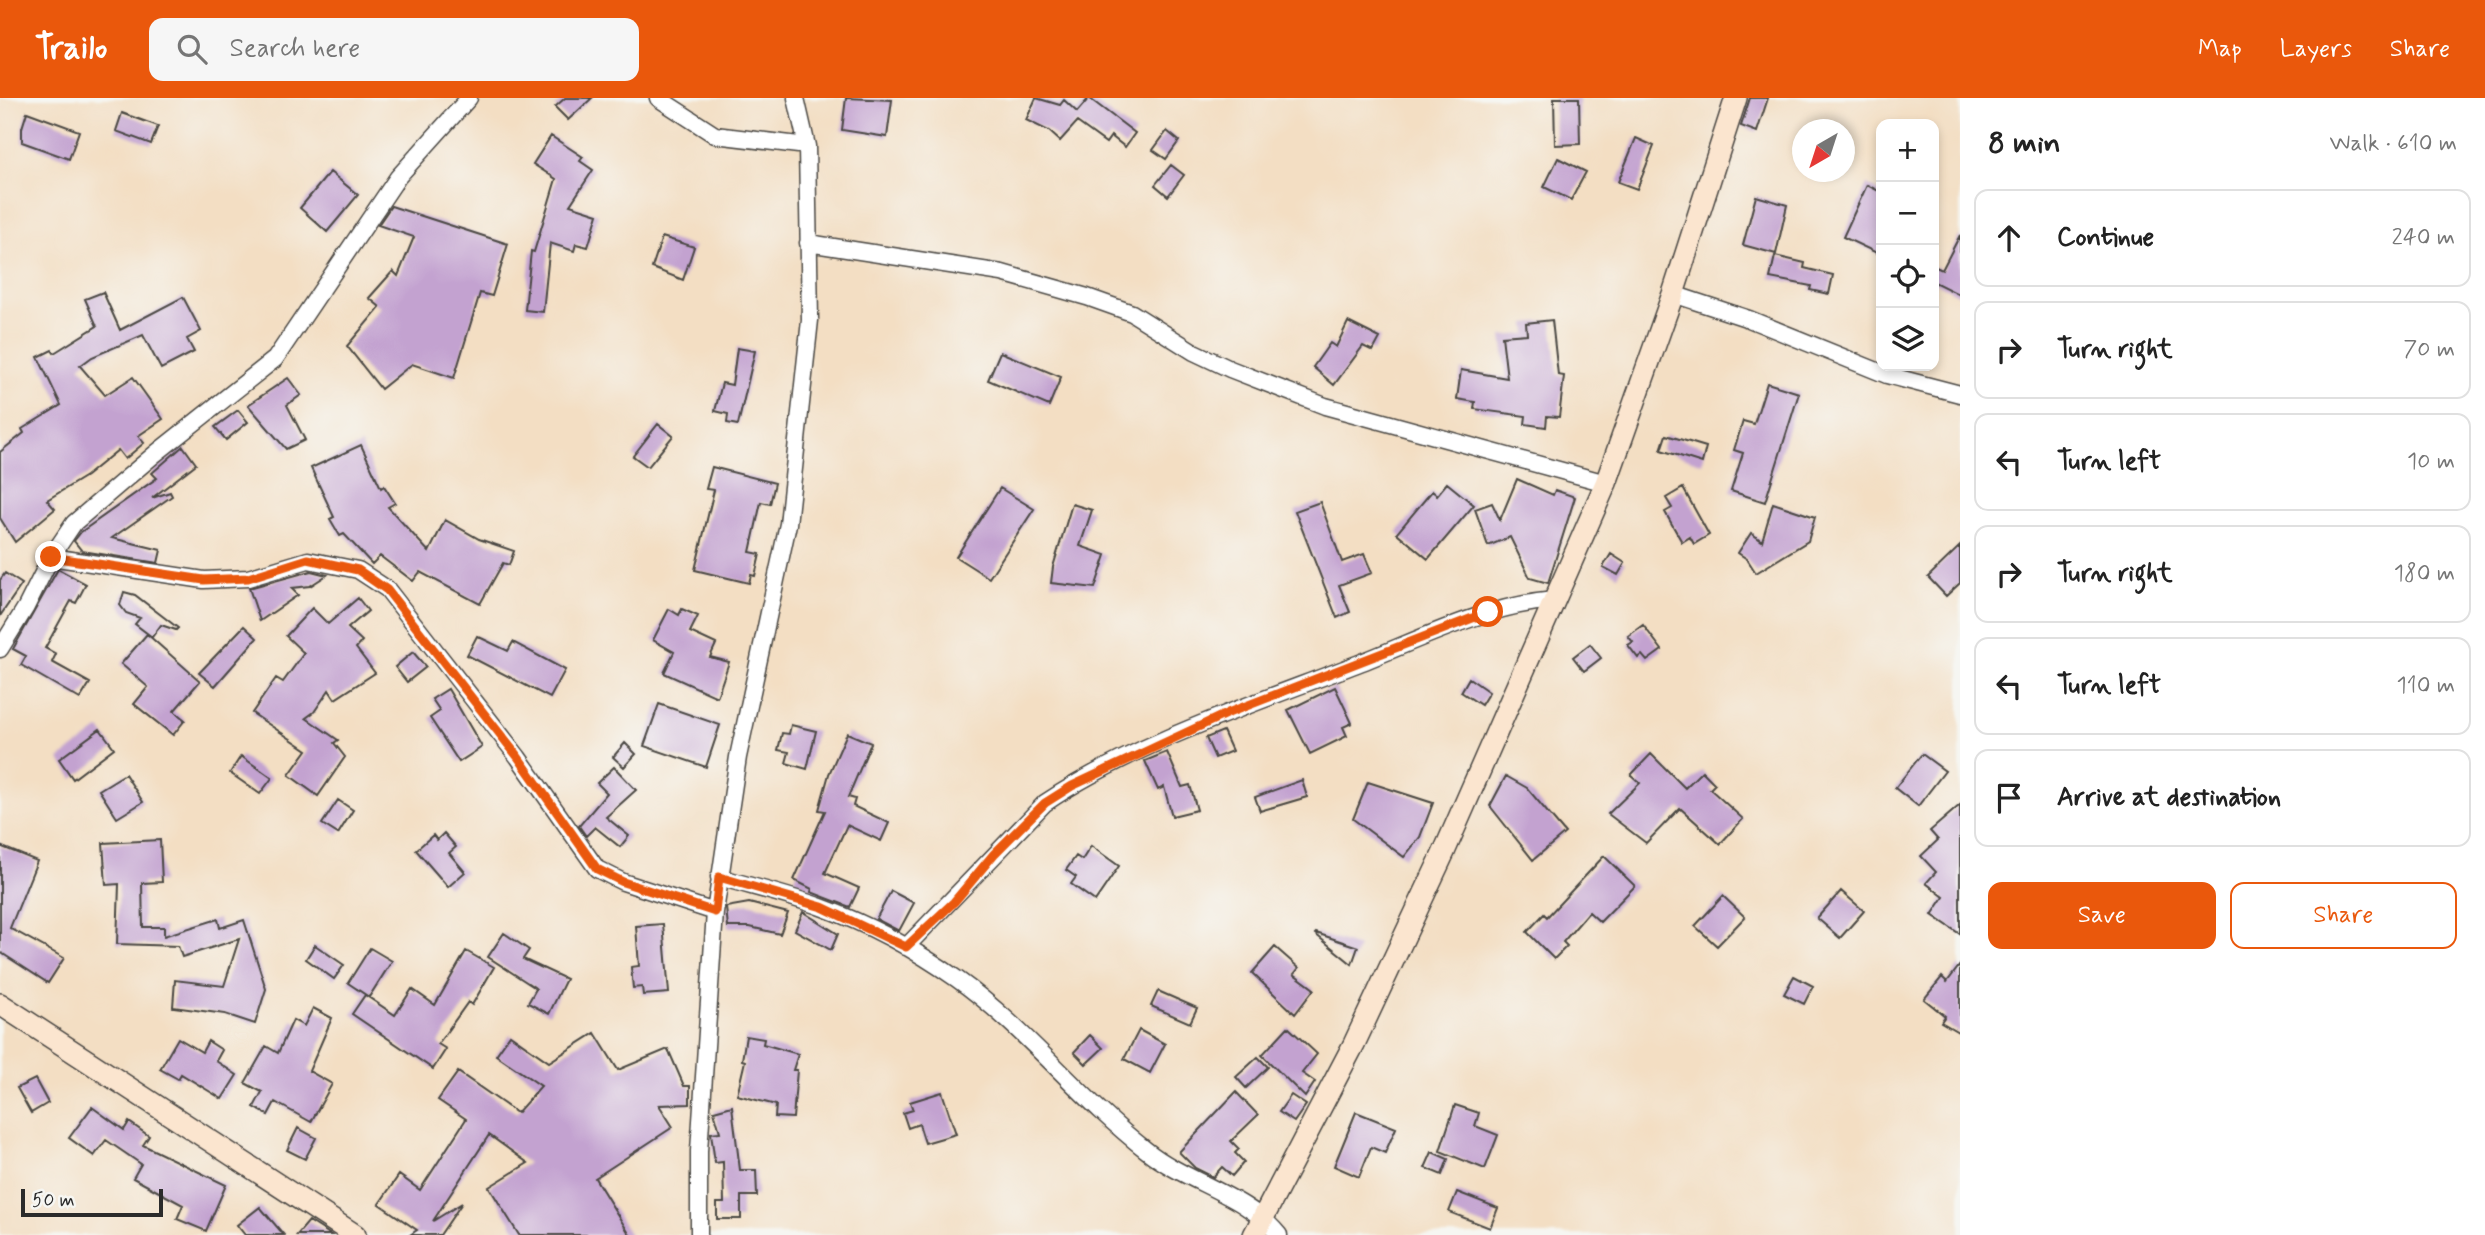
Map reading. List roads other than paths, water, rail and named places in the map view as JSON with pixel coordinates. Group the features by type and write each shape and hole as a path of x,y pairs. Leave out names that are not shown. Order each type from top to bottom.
{"main road":[{"path":"1259,1226 1354,1044 1444,852 1606,483 1673,294 1736,98"},
{"path":"0,1004 355,1235"}],"street":[{"path":"0,649 26,607 51,557 74,523 155,454 275,359 398,177 469,98"},
{"path":"658,98 716,135 807,146"},
{"path":"699,1235 699,1151 719,877 738,757 788,524 810,320 807,146 796,98"},
{"path":"808,243 1002,273 1087,297 1132,313 1194,352 1230,369 1325,406 1606,483"},
{"path":"1673,294 1749,320 1887,374 1960,394"},
{"path":"51,557 204,580 248,578 308,559 337,563 373,578 387,590 471,696 597,869 623,882 715,912"},
{"path":"906,947 954,902 994,854 1045,803 1072,786 1228,713 1488,612 1554,600"},
{"path":"719,877 822,907 906,947 958,980 1007,1021 1146,1150 1259,1226 1279,1235"}]}
